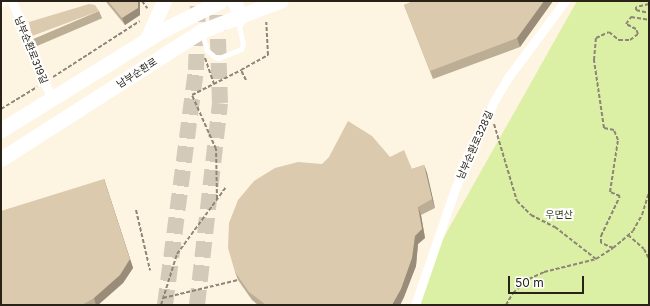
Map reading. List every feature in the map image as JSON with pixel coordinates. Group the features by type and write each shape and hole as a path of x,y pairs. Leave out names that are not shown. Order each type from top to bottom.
{"main road":[{"path":"147,39 164,1"},
{"path":"1,130 147,39 192,7 221,1"},
{"path":"234,1 244,15"},
{"name":"남부순환로","path":"1,159 201,31 280,1"},
{"path":"192,7 201,31"}],"street":[{"name":"남부순환로319길","path":"12,1 51,98"},
{"name":"남부순환로328길","path":"415,305 455,189 489,113 509,76 565,1"}],"lane":[{"path":"201,31 207,50 214,58 219,58 241,49 243,44 239,27 244,15"}],"path":[{"path":"142,1 148,10 149,5"},
{"path":"649,4 636,7 636,10 649,13"},
{"path":"1,109 140,22 144,16"},
{"path":"613,248 602,243 601,236 620,196 610,192 618,140 614,130 604,128 594,60 596,38 609,32 619,40 630,40 638,34 636,29 626,24 632,17 649,20"},
{"path":"218,198 216,149 192,95 268,55 266,22"},
{"path":"202,52 214,84"},
{"path":"241,70 246,80"},
{"path":"489,113 517,201 531,215 556,227 596,259"},
{"path":"161,305 177,254 226,187"},
{"path":"506,305 514,293 529,279 544,272 596,259 613,248 628,235 642,215 649,192"},
{"path":"136,210 150,270"},
{"path":"628,235 644,249 649,259"},
{"path":"163,298 238,280"}],"green space":[{"name":"우면산","path":"577,1 649,1 649,305 420,305 431,260"}],"building":[{"path":"108,1 138,1 138,8 122,18"},
{"path":"414,1 544,1 517,38 430,71 404,5"},
{"path":"89,4 95,5 99,11 32,36 29,22"},
{"path":"348,121 372,136 390,157 404,150 412,169 424,165 432,199 418,207 422,229 415,236 412,258 401,289 392,305 266,305 249,292 235,272 228,248 229,223 238,200 254,181 275,168 298,162 322,164 329,157"},
{"path":"104,179 130,259 120,275 94,298 82,305 1,305 1,211"}],"tunnel":[{"path":"165,305 196,70 198,1"},
{"path":"197,305 220,103 217,9 214,1"}]}
